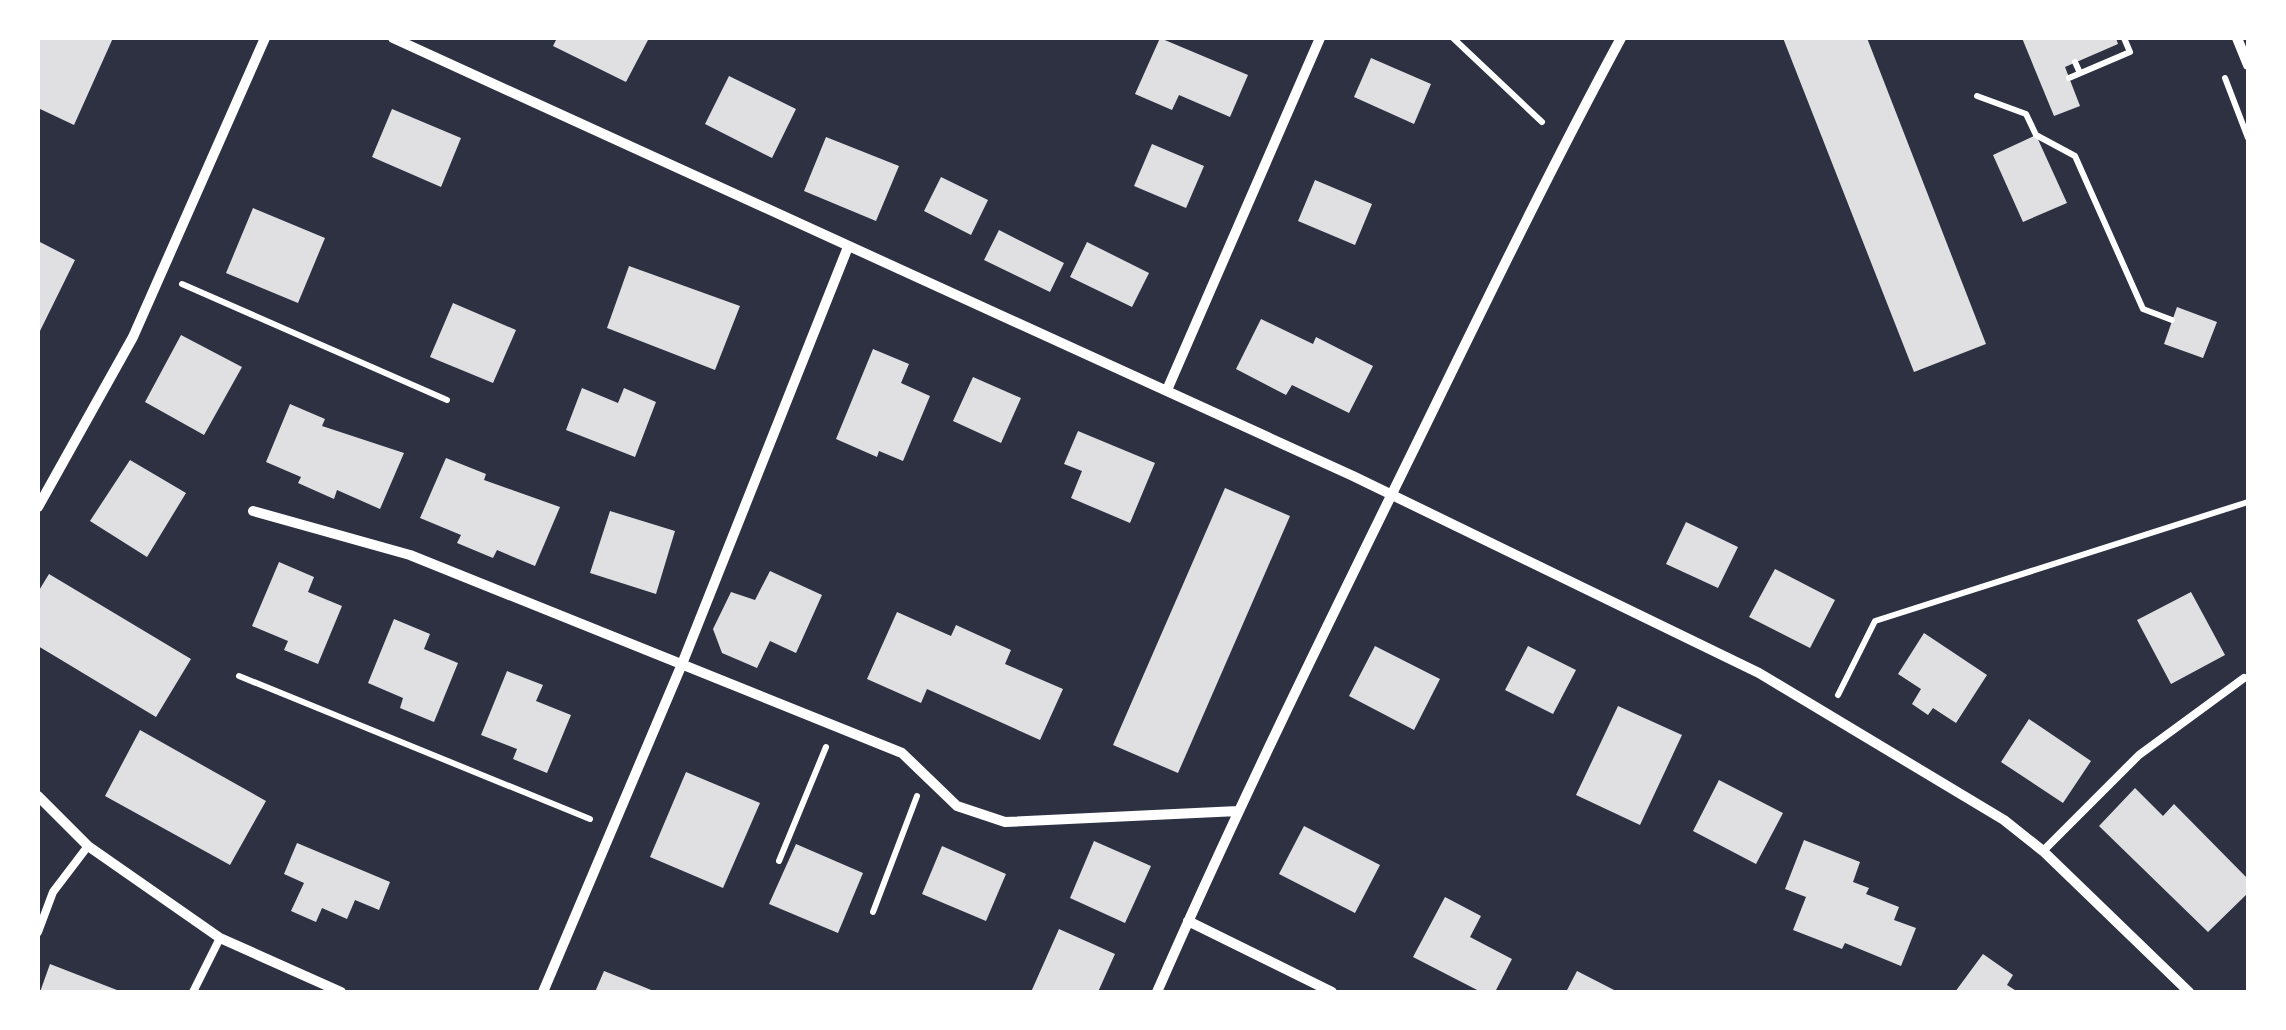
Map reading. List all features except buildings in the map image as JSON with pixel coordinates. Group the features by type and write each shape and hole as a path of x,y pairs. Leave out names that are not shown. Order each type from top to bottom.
{"street":[{"path":"38,507 134,337 265,38"},
{"path":"393,38 1167,390 1759,672 2004,820 2043,852 2188,992"},
{"path":"1167,390 1320,38"},
{"path":"1157,992 1238,811 1391,494 1562,146 1622,38"},
{"path":"2237,38 2248,65"},
{"path":"543,992 682,664 848,247"},
{"path":"253,511 410,555 902,753 957,806 1005,822 1238,811"},
{"path":"38,796 88,846 220,938 341,992"},
{"path":"1188,921 1332,992"}],"lane":[{"path":"2043,852 2139,755 2244,678"},
{"path":"38,932 53,892 88,846"},
{"path":"194,992 220,938"}],"path":[{"path":"1453,38 1542,122"},
{"path":"2069,78 2130,52 2124,38"},
{"path":"2076,62 2080,73"},
{"path":"2222,71 2248,138"},
{"path":"1977,96 2026,114 2036,135 2075,156 2143,308 2172,320"},
{"path":"161,274 447,400"},
{"path":"1828,714 1875,622 2248,502"},
{"path":"239,676 612,828"},
{"path":"779,861 834,726"},
{"path":"873,912 925,775"}]}
